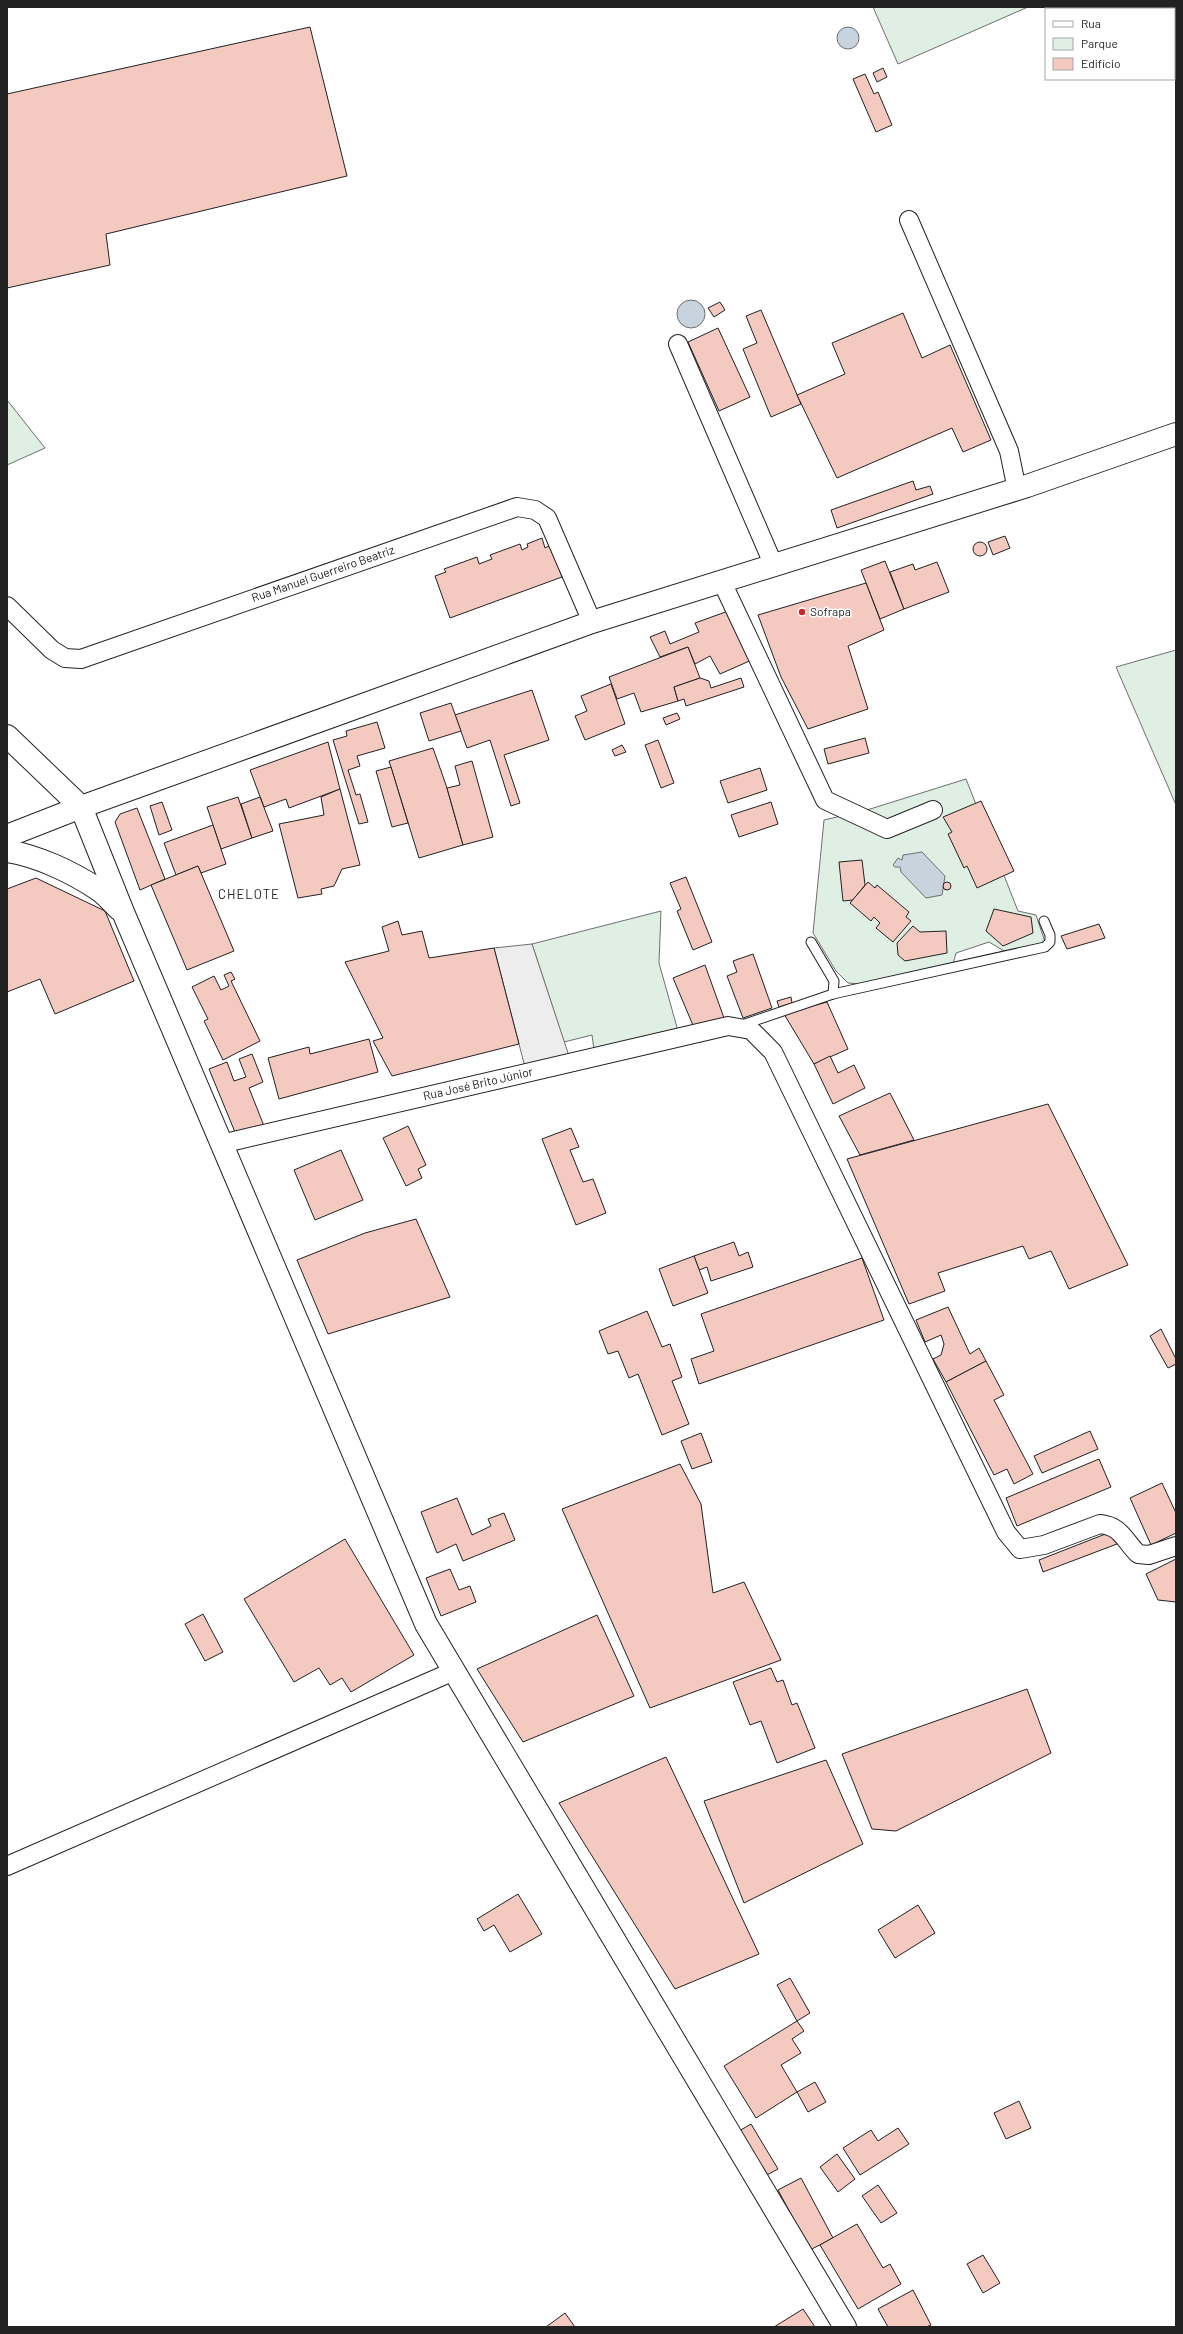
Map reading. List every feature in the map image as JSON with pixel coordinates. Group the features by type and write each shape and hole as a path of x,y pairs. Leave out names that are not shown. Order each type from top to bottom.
{"street":[{"path":"909,220 1009,451 1017,490"},
{"path":"678,344 774,566"},
{"path":"7,836 81,807 592,622 1017,490 1176,434"},
{"name":"Rua Manuel Guerreiro Beatriz","path":"7,606 52,650 65,658 81,658 517,507 535,510 547,518 592,622"},
{"path":"722,582 825,800 887,828 933,810"},
{"path":"7,736 81,807 123,912 426,1624 845,2327"},
{"path":"7,850 23,854 100,890 123,912"},
{"name":"Rua José Brito Júnior","path":"221,1144 728,1026 751,1030 773,1052 1002,1525 1012,1541 1020,1549 1033,1548 1100,1524 1112,1525 1120,1531 1138,1554 1149,1555 1176,1546"},
{"path":"7,1866 454,1670"}],"lane":[{"path":"735,1028 833,994 1045,947 1050,942 1044,921"},
{"path":"811,942 834,980 833,994"}],"green space":[{"path":"873,7 1028,7 898,64"},
{"path":"7,400 45,448 7,465"},
{"path":"1176,650 1176,805 1116,667"},
{"path":"966,779 1018,911 1036,915 1045,942 1006,952 989,942 956,953 952,968 870,985 848,983 836,971 813,933 824,820 867,810"},
{"path":"661,911 659,963 678,1031 594,1050 592,1035 564,1042 532,944"}],"shaded area":[{"path":"848,27 856,30 859,38 856,46 848,49 840,46 837,38 840,30"},
{"path":"691,300 701,304 705,314 701,324 691,328 681,324 677,314 681,304"},
{"path":"922,852 945,876 942,895 926,898 901,872 900,867 895,867 893,865 898,858 902,860 903,855"},
{"path":"532,944 571,1062 526,1071 494,948"}],"building":[{"path":"1176,7 1176,19 1175,8 1124,8"},
{"path":"310,27 347,176 106,234 110,265 7,288 7,94"},
{"path":"883,68 887,77 877,82 873,73"},
{"path":"865,74 874,94 878,92 892,125 876,132 853,79"},
{"path":"720,302 725,310 714,317 708,308"},
{"path":"761,310 801,404 771,417 743,349 757,343 746,316"},
{"path":"903,313 922,358 950,345 991,440 963,452 952,428 837,478 797,395 845,374 832,343"},
{"path":"718,328 750,397 719,411 688,342"},
{"path":"913,481 916,490 930,486 933,494 837,528 831,510"},
{"path":"1005,536 1010,548 993,555 988,542"},
{"path":"542,538 545,548 551,545 562,577 450,618 435,576 446,572 444,569 477,557 479,564 492,559 490,555 520,544 522,550 528,547 527,544"},
{"path":"977,542 983,542 987,546 987,552 983,556 977,556 973,552 973,546"},
{"path":"885,561 904,609 880,619 861,570"},
{"path":"937,562 949,592 904,609 890,572 913,564 915,570"},
{"path":"866,583 884,630 848,646 868,709 808,729 781,677 758,615"},
{"path":"731,610 754,659 720,674 710,656 695,664 688,647 660,657 650,637 665,631 670,644 699,632 695,623"},
{"path":"688,647 700,678 674,687 678,701 641,712 634,693 617,699 609,677"},
{"path":"700,678 709,681 711,688 741,678 744,687 686,706 684,699 678,701 674,687"},
{"path":"611,684 625,724 585,740 575,716 587,711 581,696"},
{"path":"532,690 549,740 504,755 520,803 511,806 490,740 467,748 455,715"},
{"path":"451,703 461,731 429,741 420,713"},
{"path":"677,713 680,719 666,725 663,718"},
{"path":"377,722 385,748 357,756 360,766 348,770 356,795 360,794 368,822 359,824 333,740 347,736 346,731"},
{"path":"865,738 869,753 828,764 824,749"},
{"path":"658,740 674,783 661,788 645,745"},
{"path":"328,742 340,789 289,808 286,799 264,807 250,770"},
{"path":"622,745 626,752 615,756 612,750"},
{"path":"433,748 447,788 463,845 419,858 389,761"},
{"path":"472,761 493,837 463,845 447,788 460,785 455,766"},
{"path":"391,767 408,823 392,827 376,771"},
{"path":"760,768 767,790 728,803 720,781"},
{"path":"340,789 360,865 342,869 334,886 321,889 322,894 298,898 279,824 324,815 321,797"},
{"path":"238,797 252,838 221,849 207,807"},
{"path":"260,797 273,831 252,838 241,804"},
{"path":"981,801 1014,871 977,888 967,866 964,868 948,834 952,832 943,817"},
{"path":"162,802 172,830 159,835 150,806"},
{"path":"771,802 778,824 739,837 731,815"},
{"path":"137,808 165,879 140,890 115,822 120,814"},
{"path":"213,825 226,864 201,873 198,866 176,875 164,843"},
{"path":"862,860 865,885 853,900 843,901 839,862"},
{"path":"198,866 234,951 187,970 151,885"},
{"path":"686,877 712,942 693,950 677,911 681,909 670,883"},
{"path":"36,878 105,911 134,981 55,1014 40,979 7,992 7,889"},
{"path":"868,882 875,888 877,885 909,912 906,917 911,921 893,942 876,928 880,923 874,917 871,921 850,903"},
{"path":"945,882 949,882 951,886 949,890 945,890 943,888 943,884"},
{"path":"994,909 1031,917 1033,933 1003,946 986,931"},
{"path":"398,921 402,935 422,931 429,958 494,948 519,1044 392,1076 373,1041 383,1038 345,962 389,951 382,927"},
{"path":"1099,924 1105,938 1067,949 1061,936"},
{"path":"913,926 920,932 946,931 947,953 905,961 898,955 897,943"},
{"path":"753,954 772,1008 743,1018 727,976 737,972 733,961"},
{"path":"705,965 724,1018 695,1030 673,978"},
{"path":"231,972 235,979 231,981 260,1041 223,1060 204,1021 208,1019 192,987 214,976 221,990 229,986 224,975"},
{"path":"791,997 792,1003 779,1007 777,1001"},
{"path":"827,1002 848,1049 814,1064 784,1014"},
{"path":"369,1039 378,1072 279,1099 268,1058 309,1047 310,1054"},
{"path":"252,1054 263,1082 249,1088 264,1126 237,1137 209,1069 227,1062 234,1081 246,1077 239,1059"},
{"path":"830,1056 838,1073 854,1065 865,1088 833,1104 814,1064"},
{"path":"890,1093 914,1140 860,1155 839,1116"},
{"path":"1048,1104 1128,1265 1069,1289 1051,1251 1029,1259 1023,1246 938,1273 945,1291 909,1304 847,1159"},
{"path":"408,1126 426,1165 418,1169 422,1178 406,1186 383,1138"},
{"path":"571,1128 579,1147 570,1150 583,1182 593,1179 606,1213 576,1225 542,1139"},
{"path":"341,1150 363,1200 315,1220 294,1170"},
{"path":"416,1219 450,1297 328,1334 297,1260 365,1233"},
{"path":"734,1242 739,1256 748,1252 753,1267 711,1281 707,1267 699,1270 694,1256"},
{"path":"694,1256 708,1293 673,1306 659,1269"},
{"path":"862,1258 884,1320 699,1384 691,1359 714,1351 701,1314"},
{"path":"948,1307 970,1354 979,1348 986,1361 946,1382 933,1359 941,1355 944,1344 941,1335 925,1342 916,1320"},
{"path":"647,1311 662,1347 670,1344 682,1377 672,1381 689,1424 662,1435 638,1374 629,1378 618,1351 608,1354 599,1331"},
{"path":"1161,1329 1176,1359 1176,1364 1168,1368 1150,1336"},
{"path":"986,1361 1004,1395 994,1400 1033,1474 1014,1484 1007,1469 994,1475 946,1382"},
{"path":"1090,1431 1098,1449 1042,1473 1034,1456"},
{"path":"701,1433 712,1462 692,1469 681,1441"},
{"path":"1099,1459 1111,1487 1017,1526 1006,1498"},
{"path":"680,1464 701,1504 713,1593 744,1582 781,1660 650,1708 562,1509"},
{"path":"1162,1483 1176,1513 1176,1533 1151,1545 1130,1498"},
{"path":"457,1498 472,1535 491,1526 488,1519 504,1513 515,1540 463,1561 456,1544 437,1553 421,1512"},
{"path":"1108,1533 1117,1544 1043,1572 1039,1560"},
{"path":"345,1539 414,1655 351,1692 342,1678 330,1685 319,1668 294,1682 244,1599"},
{"path":"1176,1559 1176,1602 1158,1600 1146,1574"},
{"path":"450,1569 459,1590 470,1586 476,1602 441,1616 426,1578"},
{"path":"203,1614 223,1652 205,1661 185,1624"},
{"path":"597,1615 634,1696 523,1742 477,1669"},
{"path":"771,1668 777,1682 783,1680 792,1705 797,1703 815,1748 777,1763 761,1721 750,1725 733,1682"},
{"path":"1027,1689 1051,1753 896,1831 872,1829 842,1754"},
{"path":"666,1757 759,1954 675,1989 559,1803"},
{"path":"826,1760 863,1844 744,1903 704,1801"},
{"path":"518,1894 542,1934 510,1952 494,1925 484,1931 477,1919"},
{"path":"918,1905 935,1933 895,1958 878,1930"},
{"path":"790,1978 810,2013 797,2021 777,1985"},
{"path":"797,2021 804,2031 792,2039 801,2053 781,2065 797,2092 756,2118 724,2066"},
{"path":"815,2082 826,2102 808,2112 797,2092"},
{"path":"1019,2101 1031,2128 1006,2139 994,2113"},
{"path":"751,2124 778,2169 765,2176 739,2131"},
{"path":"898,2128 909,2144 860,2175 843,2148 871,2130 878,2141"},
{"path":"837,2154 855,2179 838,2192 820,2167"},
{"path":"801,2178 833,2238 810,2250 778,2190"},
{"path":"878,2185 897,2213 881,2223 862,2196"},
{"path":"857,2224 883,2268 890,2264 901,2284 858,2309 820,2245"},
{"path":"983,2255 1000,2283 983,2293 967,2264"},
{"path":"913,2290 931,2325 926,2327 888,2327 878,2309"},
{"path":"803,2309 815,2327 774,2327"},
{"path":"565,2313 575,2327 546,2327"}],"place":[{"name":"Sofrapa","path":"802,612"}],"district":[{"name":"CHELOTE","path":"249,894"}]}
